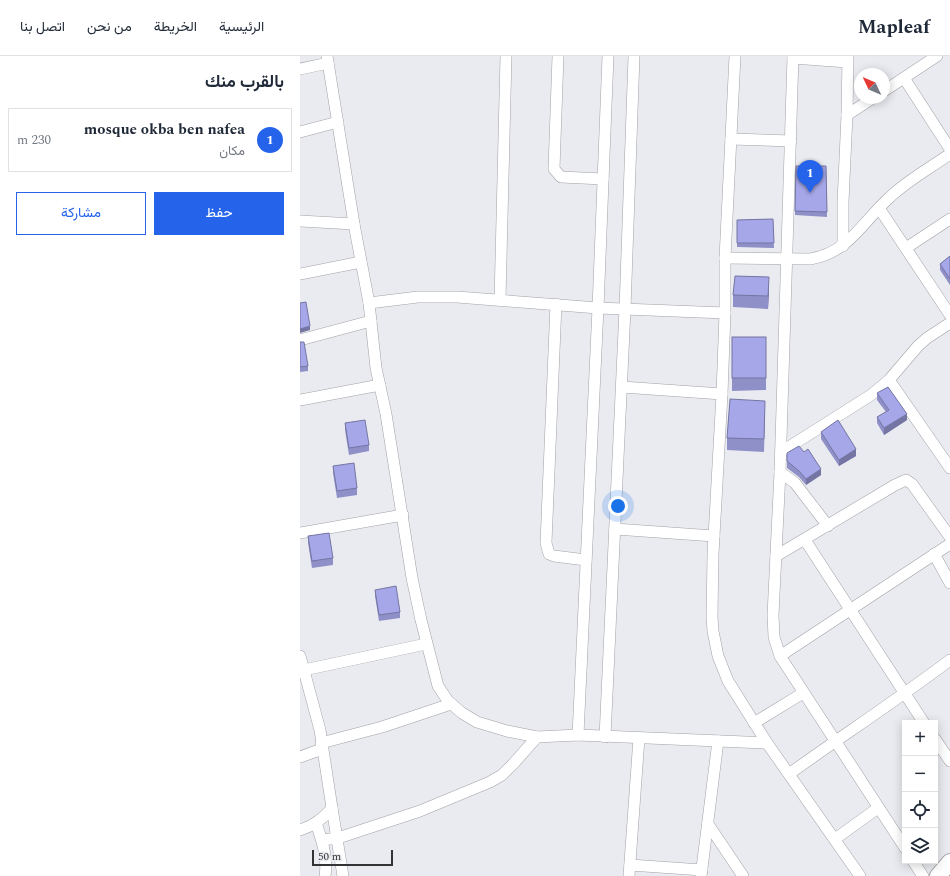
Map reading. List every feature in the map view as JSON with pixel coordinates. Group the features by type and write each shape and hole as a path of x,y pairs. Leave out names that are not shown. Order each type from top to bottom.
{"street":[{"path":"500,300 506,56"},
{"path":"558,56 554,169 561,177 603,179"},
{"path":"578,736 608,56"},
{"path":"605,737 626,309 634,56"},
{"path":"735,56 725,258 725,313 722,394 714,536 713,631 718,656 728,681 767,743 860,876"},
{"path":"890,87 937,56"},
{"path":"843,246 848,59 793,57 781,452 773,624 775,642 780,656 902,844"},
{"path":"300,69 327,59 354,224 369,303 376,368 386,414 412,578 426,644 438,686 451,704 478,722 507,731 537,737 578,736 767,743"},
{"path":"904,78 950,148"},
{"path":"847,115 864,104"},
{"path":"300,132 338,122"},
{"path":"731,139 791,141"},
{"path":"725,258 810,259 821,257 843,246 879,208 901,188 950,154"},
{"path":"879,208 950,315"},
{"path":"906,248 950,218"},
{"path":"300,221 354,224"},
{"path":"300,274 361,262"},
{"path":"369,303 418,297 457,297 598,308 725,313"},
{"path":"556,304 546,543 549,554 586,560"},
{"path":"300,340 371,321"},
{"path":"781,452 871,395 889,380 918,346 927,338 950,323"},
{"path":"889,380 950,468"},
{"path":"300,400 380,384"},
{"path":"622,387 722,394"},
{"path":"780,472 795,484 828,526"},
{"path":"776,556 895,485 906,480 912,484 950,537"},
{"path":"300,533 403,515"},
{"path":"615,529 714,536"},
{"path":"804,540 850,609 904,695 922,720"},
{"path":"780,656 950,544"},
{"path":"934,554 950,583"},
{"path":"304,670 426,644"},
{"path":"300,656 304,670 305,694 320,730 343,876"},
{"path":"789,774 904,695 950,660"},
{"path":"754,723 804,693"},
{"path":"300,757 322,746 451,704"},
{"path":"322,840 338,838 420,811 490,782 502,775 514,764 537,737"},
{"path":"629,876 639,738"},
{"path":"630,865 702,873 718,741"},
{"path":"938,743 950,761"},
{"path":"300,830 316,823 332,808"},
{"path":"835,840 878,808"},
{"path":"316,823 322,840 327,864 325,876"},
{"path":"708,824 743,876"},
{"path":"938,876 950,862"},
{"path":"916,864 924,876"}],"building":[{"path":"796,166 826,166 827,212 795,211"},
{"path":"773,219 774,243 737,243 737,220"},
{"path":"950,256 950,279 940,264"},
{"path":"735,276 769,277 768,296 733,295"},
{"path":"306,302 310,326 300,329 300,303"},
{"path":"732,337 766,337 766,378 732,378"},
{"path":"300,342 304,342 308,366 300,367"},
{"path":"888,387 907,414 884,428 877,417 889,410 877,393"},
{"path":"730,399 765,401 764,439 727,438"},
{"path":"365,420 369,445 349,448 345,423"},
{"path":"838,420 856,449 839,460 821,432"},
{"path":"799,446 804,452 808,449 821,469 806,479 787,461 787,453"},
{"path":"354,463 357,488 337,491 333,466"},
{"path":"329,533 333,558 312,561 308,536"},
{"path":"396,586 400,612 379,615 375,590"}],"place":[{"name":"mosque okba ben nafea","path":"810,193"}]}
